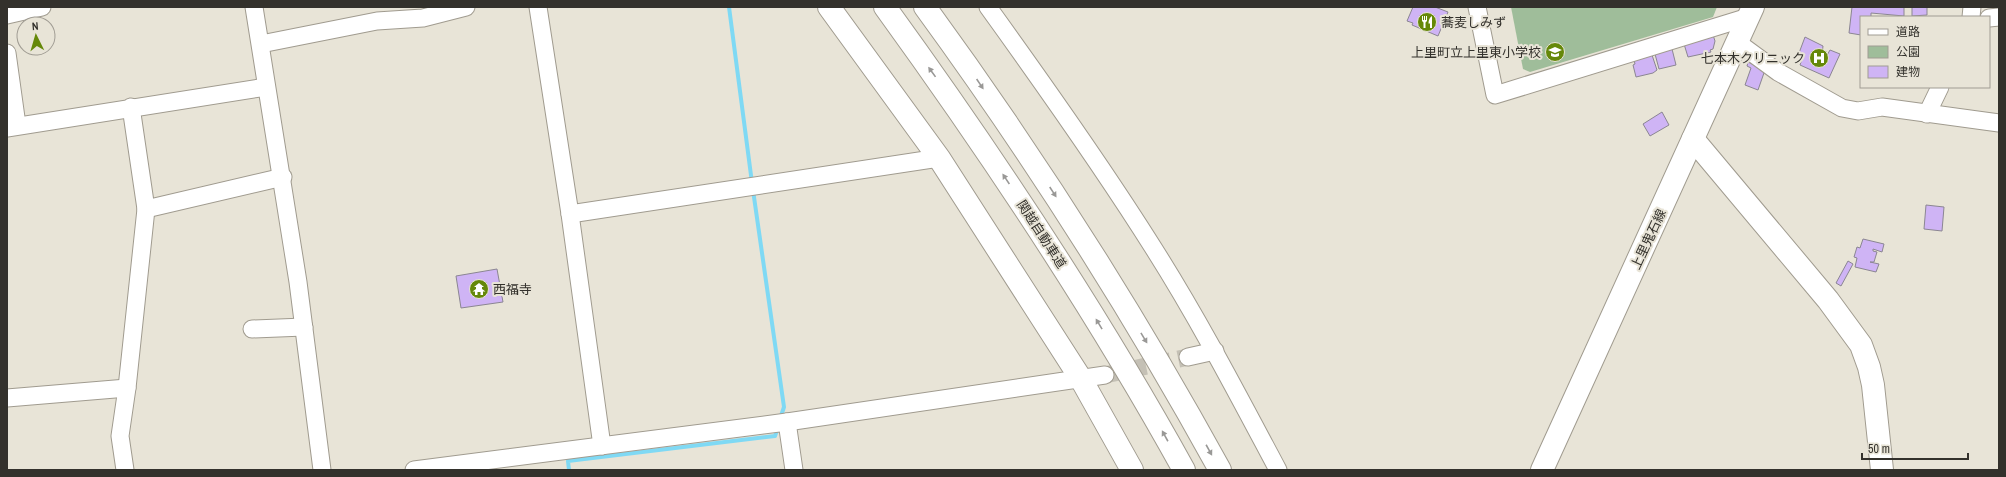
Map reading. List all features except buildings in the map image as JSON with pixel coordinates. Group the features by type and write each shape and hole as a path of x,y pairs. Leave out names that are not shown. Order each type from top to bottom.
{"main road":[{"path":"829,7 939,158 1082,379 1132,470"},
{"name":"関越自動車道","path":"885,7 942,85 1015,191 1091,309 1184,470"},
{"path":"925,7 970,68 1114,286 1186,407 1220,470"},
{"name":"上里鬼石線","path":"1542,470 1750,12"},
{"path":"1693,139 1848,325 1861,345 1870,367 1882,470"}],"street":[{"path":"7,16 42,7"},
{"path":"254,7 261,44 266,87 283,177 322,470"},
{"path":"261,44 377,21 423,18 466,7"},
{"path":"538,7 570,214 602,446"},
{"path":"988,7 1060,106 1154,249 1215,351 1278,470"},
{"path":"1477,7 1495,95 1750,12"},
{"path":"1737,42 1778,72 1842,108 1858,111 1882,107 1999,123"},
{"path":"7,53 12,126 266,87"},
{"path":"1927,114 1940,88"},
{"path":"126,470 120,436 127,388 146,209 131,107"},
{"path":"570,214 939,158"},
{"path":"146,209 283,177"},
{"path":"252,329 304,327"},
{"path":"1188,357 1215,351"},
{"path":"414,470 788,422 1106,375"},
{"path":"7,398 127,388"},
{"path":"788,422 794,470"}],"green space":[{"name":"上里町立上里東小学校","path":"1511,7 1717,7 1713,17 1530,72 1523,69"}],"waterway":[{"path":"729,7 752,183"},
{"path":"753,190 784,407 780,419"},
{"path":"569,470 568,461 775,436 778,427"}],"tunnel":[{"path":"1105,375 1188,357"}],"place":[{"name":"蕎麦しみず","path":"1427,22"},
{"name":"上里町立上里東小学校","path":"1555,52"},
{"name":"七本木クリニック","path":"1819,58"},
{"name":"西福寺","path":"479,289"}]}
